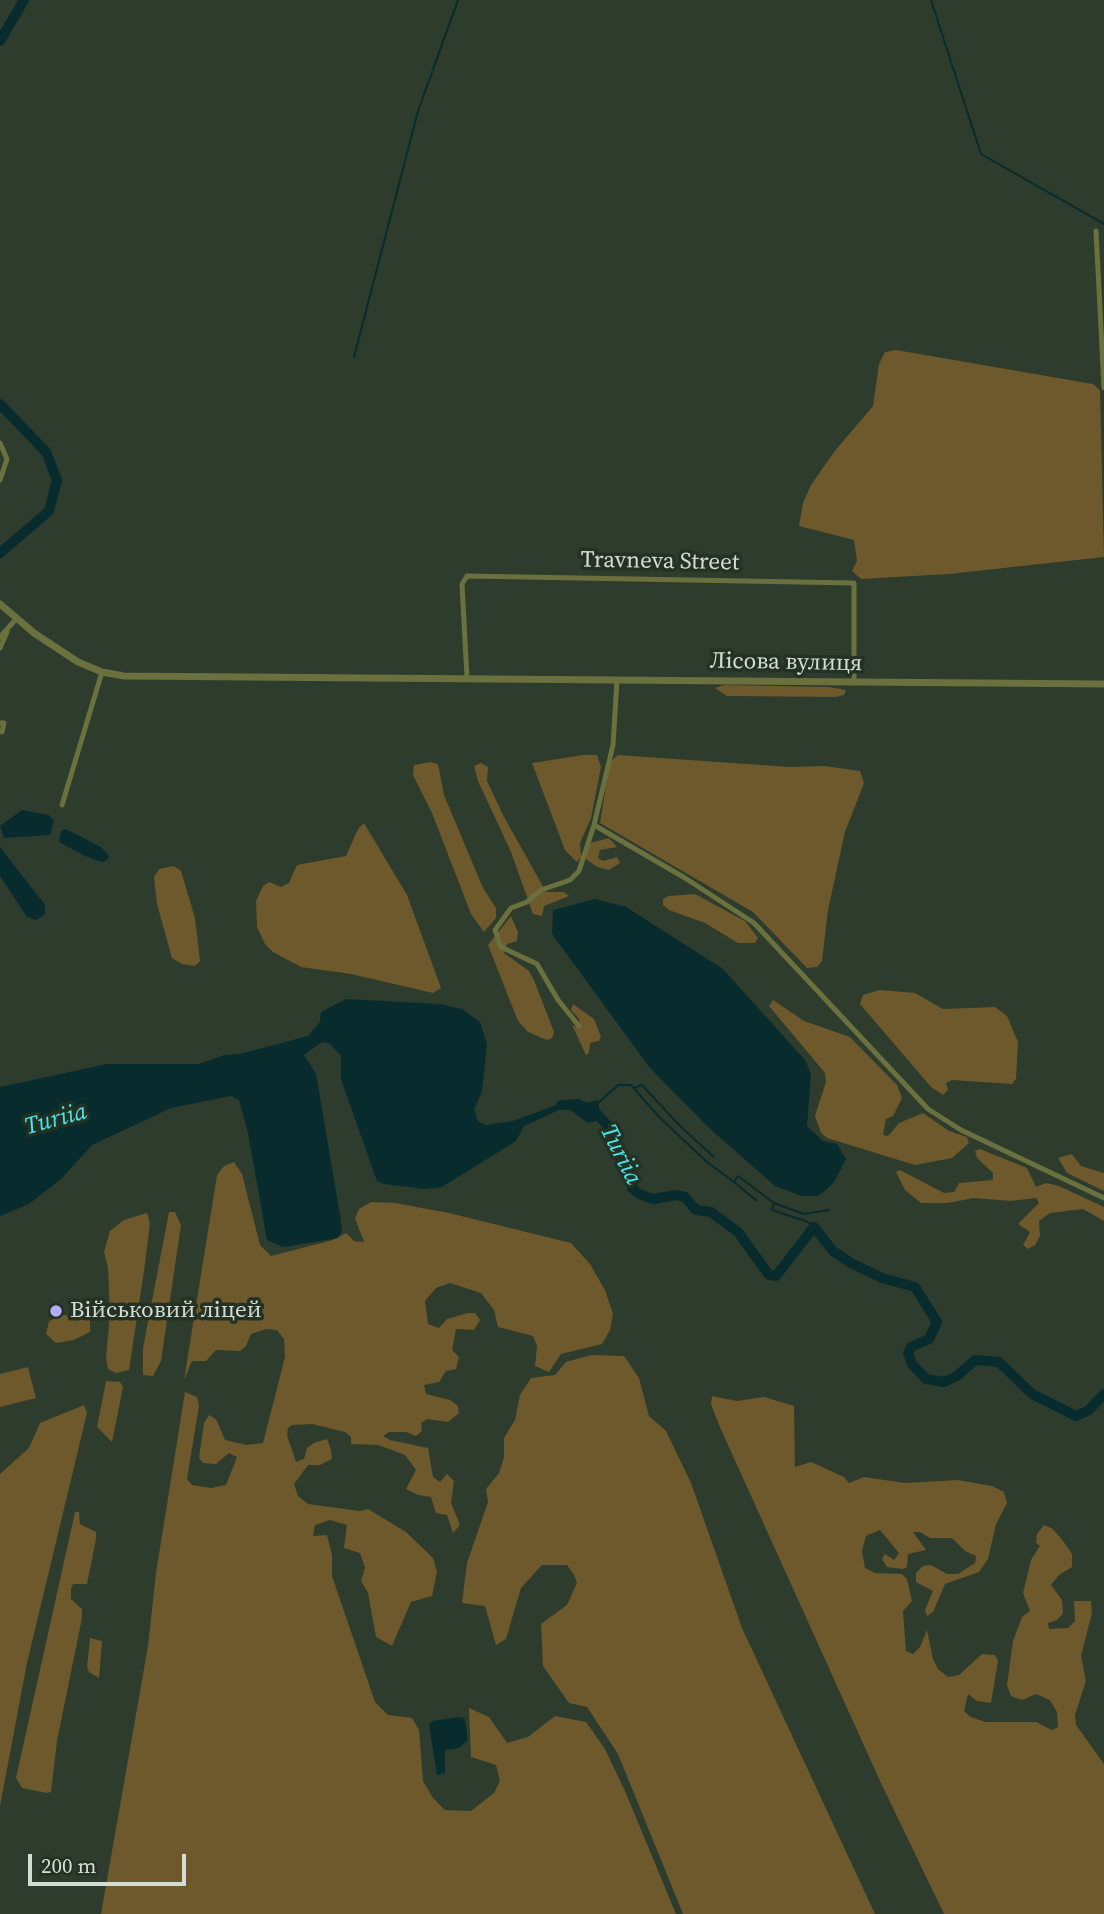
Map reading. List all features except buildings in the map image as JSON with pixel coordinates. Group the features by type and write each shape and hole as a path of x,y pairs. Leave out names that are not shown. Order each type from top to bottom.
{"street":[{"path":"1097,231 1104,388"},
{"path":"0,443 7,459 0,480"},
{"name":"Travneva Street","path":"467,678 462,584 467,576 854,583 854,683"},
{"path":"0,604 16,619 78,662 102,673 62,805"},
{"path":"0,648 16,619"},
{"path":"0,637 8,630"},
{"name":"Лісова вулиця","path":"102,673 150,677 1104,684"},
{"path":"579,1026 558,1000 537,964 501,947 495,930 511,908 527,902 541,890 574,876 594,825 613,745 617,680"},
{"path":"0,723 4,723 2,732"},
{"path":"594,825 685,877 754,923 928,1108 967,1133 1104,1198"}],"shaded area":[{"path":"896,350 1093,384 1100,390 1104,557 949,574 861,579 852,571 857,561 854,540 799,526 803,503 811,485 834,452 873,406 879,364 885,352"},
{"path":"724,685 829,687 846,690 844,695 836,697 727,696 715,688"},
{"path":"597,755 601,767 591,818 580,843 581,857 577,862 565,850 532,763"},
{"path":"618,755 790,767 825,766 860,771 864,783 845,832 828,910 822,961 817,967 807,968 753,912 600,823 608,772 612,760"},
{"path":"430,762 438,764 444,795 483,888 496,908 496,918 484,932 471,914 432,813 413,775 414,765"},
{"path":"481,763 488,767 487,781 546,892 564,892 569,896 544,906 542,916 533,914 511,852 478,781 474,766"},
{"path":"364,823 407,895 441,988 433,993 351,974 301,967 273,952 265,944 257,927 256,901 263,886 269,882 281,887 289,883 297,865 346,856 358,829"},
{"path":"609,838 617,847 600,850 598,858 603,861 617,857 620,863 609,870 597,867 586,859 584,852 587,844"},
{"path":"174,866 181,871 195,918 200,961 195,966 182,964 172,958 157,904 154,877 159,869"},
{"path":"695,894 745,921 758,938 755,943 738,943 705,923 669,910 663,905 663,899 669,896"},
{"path":"511,916 518,932 517,941 507,944 504,953 529,971 534,980 554,1032 552,1038 547,1040 528,1032 518,1021 488,945"},
{"path":"880,990 915,993 943,1009 995,1007 1007,1016 1018,1042 1016,1079 1012,1084 952,1080 946,1083 948,1090 943,1095 931,1087 860,1004 863,995"},
{"path":"773,1000 804,1021 850,1037 897,1085 902,1098 893,1116 886,1119 883,1135 888,1136 899,1123 923,1113 949,1131 967,1137 969,1143 952,1158 915,1165 827,1138 821,1133 815,1116 826,1082 825,1073 769,1006"},
{"path":"573,1004 594,1019 601,1037 599,1041 590,1043 589,1053 586,1055 572,1025 580,1028 579,1019 571,1010"},
{"path":"980,1149 1027,1168 1036,1187 1046,1183 1059,1186 1104,1207 1104,1221 1083,1209 1050,1213 1039,1221 1040,1236 1035,1245 1028,1249 1023,1245 1030,1232 1018,1224 1039,1203 1036,1198 1011,1201 974,1198 948,1203 921,1203 905,1190 896,1172 900,1170 944,1193 954,1192 959,1183 993,1180 993,1173 977,1158 975,1151"},
{"path":"1072,1154 1081,1166 1104,1173 1104,1191 1067,1173 1058,1158"},
{"path":"234,1162 242,1174 260,1245 271,1256 333,1240 346,1233 354,1241 364,1242 355,1218 359,1209 371,1202 395,1203 449,1213 571,1243 590,1264 605,1290 613,1314 610,1330 602,1344 561,1354 549,1372 535,1366 537,1346 533,1336 498,1327 494,1310 481,1293 450,1283 436,1288 425,1301 428,1324 439,1328 447,1319 468,1313 475,1313 480,1320 474,1330 456,1329 452,1350 459,1357 456,1369 446,1371 439,1382 424,1385 426,1394 450,1400 458,1406 459,1413 448,1422 427,1419 421,1423 422,1431 416,1436 406,1432 389,1432 383,1436 428,1448 433,1477 440,1482 447,1474 454,1481 451,1503 460,1525 453,1533 447,1515 436,1513 431,1497 406,1489 416,1470 405,1455 378,1445 351,1444 351,1437 345,1432 312,1424 292,1425 288,1428 287,1435 296,1462 304,1459 307,1448 314,1443 327,1439 331,1450 332,1459 320,1465 308,1465 294,1484 298,1496 308,1504 360,1511 368,1509 406,1532 433,1558 437,1572 432,1596 411,1602 392,1646 376,1637 368,1593 361,1581 365,1568 360,1553 344,1548 347,1525 330,1520 315,1525 313,1536 327,1535 332,1555 332,1576 375,1702 388,1715 412,1718 419,1730 423,1781 433,1798 445,1810 471,1811 494,1793 500,1781 496,1765 471,1757 469,1708 489,1717 507,1743 528,1737 555,1716 586,1722 605,1749 625,1791 676,1914 101,1914 148,1646 156,1573 185,1392 197,1397 199,1406 187,1479 192,1485 211,1488 226,1485 237,1457 229,1453 216,1464 203,1463 199,1458 204,1423 209,1415 216,1419 225,1440 246,1445 263,1443 285,1357 284,1339 277,1330 266,1329 251,1334 246,1346 240,1351 216,1350 206,1361 192,1361 184,1380 217,1175 224,1166"},
{"path":"169,1212 175,1212 181,1225 161,1361 153,1376 143,1375 143,1348"},
{"path":"147,1213 150,1223 129,1370 116,1373 108,1369 106,1358 110,1313 108,1268 104,1252 110,1231 124,1220"},
{"path":"62,1315 90,1317 90,1332 74,1340 56,1343 46,1334 49,1321"},
{"path":"591,1355 624,1356 639,1378 649,1416 666,1431 691,1483 742,1628 875,1914 683,1914 618,1754 587,1707 569,1703 543,1666 541,1624 567,1605 577,1583 567,1565 542,1565 521,1588 506,1639 496,1645 485,1606 462,1603 467,1563 488,1502 486,1489 499,1473 504,1457 504,1438 515,1420 520,1395 531,1378 555,1375 566,1362"},
{"path":"28,1367 36,1398 0,1407 0,1374"},
{"path":"106,1381 120,1382 123,1387 112,1442 97,1427"},
{"path":"712,1396 737,1401 764,1397 794,1406 795,1467 811,1462 844,1477 849,1483 864,1477 905,1483 958,1480 992,1486 1004,1492 1007,1503 996,1524 988,1559 979,1572 945,1584 933,1612 927,1616 925,1610 933,1591 916,1582 916,1573 923,1566 931,1565 947,1574 958,1574 975,1563 976,1556 965,1551 952,1538 930,1538 920,1532 913,1532 926,1550 908,1554 907,1567 903,1569 887,1567 882,1559 885,1554 894,1560 899,1553 880,1530 866,1536 862,1551 865,1568 875,1573 902,1574 907,1579 912,1601 903,1611 906,1651 913,1654 920,1647 927,1630 933,1659 938,1669 948,1677 959,1675 982,1654 995,1655 998,1661 991,1703 977,1701 968,1694 964,1711 971,1717 985,1722 1036,1722 1052,1730 1058,1727 1057,1712 1050,1700 1036,1694 1022,1700 1011,1696 1007,1685 1013,1641 1022,1617 1030,1611 1023,1593 1031,1560 1040,1546 1036,1543 1037,1534 1044,1525 1053,1529 1063,1541 1072,1554 1072,1567 1059,1575 1051,1585 1062,1600 1063,1613 1057,1620 1048,1623 1049,1629 1068,1628 1075,1621 1074,1601 1091,1601 1092,1613 1081,1656 1086,1681 1075,1715 1076,1725 1104,1764 1104,1914 944,1914 880,1781 719,1425 711,1404"},
{"path":"84,1405 87,1413 27,1663 0,1806 0,1474 29,1448 40,1423"},
{"path":"75,1512 79,1512 80,1524 96,1532 96,1539 87,1584 73,1584 71,1589 71,1599 82,1609 82,1618 57,1741 51,1792 47,1793 22,1788 16,1778"},
{"path":"90,1638 102,1641 99,1678 89,1672 87,1667"}],"water":[{"path":"22,810 49,815 54,821 50,835 4,838 0,826"},
{"path":"66,829 101,847 109,856 107,860 102,862 85,856 59,842 61,831"},
{"path":"0,847 45,905 45,914 36,920 27,917 0,876"},
{"path":"595,899 626,907 723,969 805,1060 811,1074 807,1126 823,1141 837,1144 846,1159 834,1182 824,1192 817,1196 802,1196 775,1186 708,1127 650,1068 552,934 553,910"},
{"path":"346,999 440,1004 462,1009 480,1022 487,1044 482,1091 474,1110 478,1121 486,1125 513,1121 565,1102 576,1105 598,1100 601,1120 588,1123 570,1110 561,1109 524,1126 516,1141 442,1187 425,1189 384,1184 377,1181 341,1079 341,1056 329,1043 322,1042 304,1055 316,1074 340,1215 342,1231 338,1238 284,1247 267,1240 248,1133 239,1100 231,1096 171,1108 92,1145 61,1179 29,1204 0,1216 0,1087 107,1064 199,1064 225,1055 240,1054 308,1036 320,1022 321,1012"},
{"path":"460,1717 465,1719 468,1740 459,1748 445,1750 445,1773 437,1775 429,1725 432,1721"}],"waterway":[{"path":"0,41 24,0"},
{"path":"354,357 418,111 458,0"},
{"path":"931,0 981,154 1104,224"},
{"path":"0,404 46,452 57,480 49,511 0,553"},
{"path":"598,1103 618,1085 631,1085 660,1118 707,1162 734,1182 738,1176 774,1203 772,1210 808,1222 814,1227"},
{"path":"634,1088 642,1085 679,1125 714,1157"},
{"name":"Turiia","path":"561,1105 578,1104 598,1115 610,1128 619,1156 633,1175 632,1188 639,1194 653,1199 676,1195 685,1197 696,1210 711,1212 738,1232 769,1275 776,1276 814,1227 833,1251 851,1263 882,1278 915,1287 937,1322 929,1339 911,1347 908,1353 912,1364 926,1379 944,1382 957,1376 975,1360 999,1362 1032,1394 1076,1416 1089,1410 1104,1394"},
{"path":"734,1182 757,1201"},
{"path":"774,1203 804,1214 829,1210"}],"place":[{"name":"Військовий ліцей","path":"56,1311"}]}
